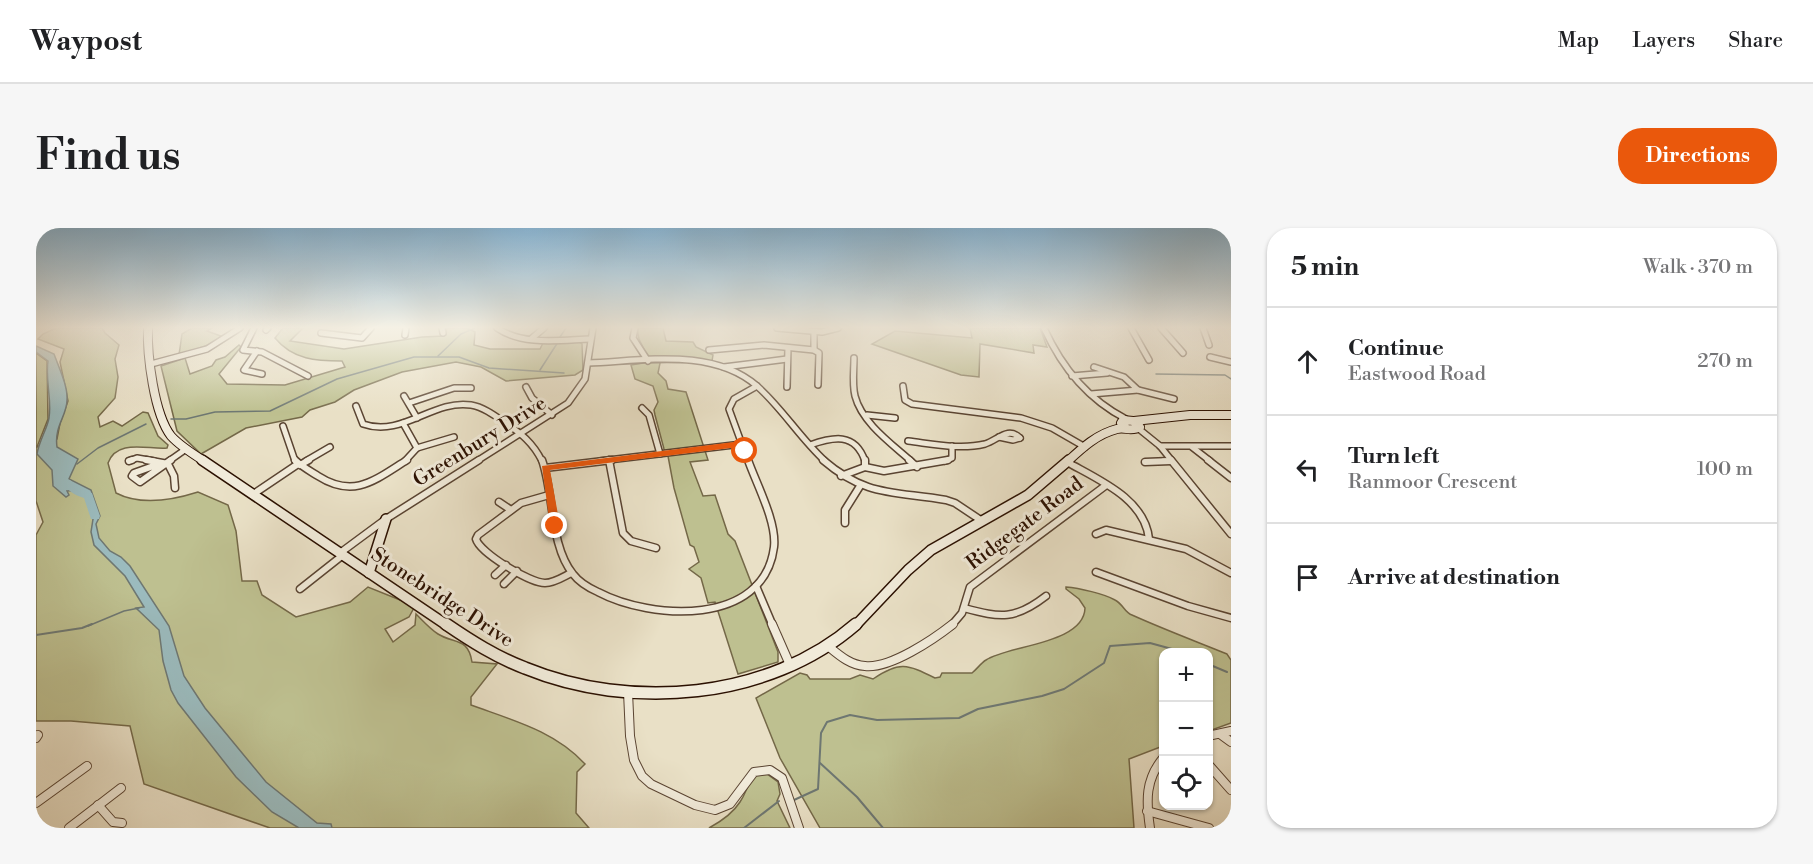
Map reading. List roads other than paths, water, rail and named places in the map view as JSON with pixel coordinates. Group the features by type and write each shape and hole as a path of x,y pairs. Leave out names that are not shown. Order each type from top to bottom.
{"street":[{"name":"Stonebridge Drive","path":"150,356 162,420 169,433 186,449 466,639 515,666 576,684 628,692 666,693 701,690 728,685 791,666 828,646 861,620 921,558 940,543 1036,489 1085,447 1131,425 1173,416 1231,415"},
{"path":"151,364 181,356"},
{"path":"253,356 243,370 262,374"},
{"path":"267,356 308,376"},
{"name":"Greenbury Drive","path":"300,589 386,519 568,403 581,387 589,356"},
{"path":"645,356 648,361"},
{"path":"787,356 787,387"},
{"path":"818,385 819,356"},
{"path":"1058,356 1072,376 1091,394 1160,446 1231,534"},
{"path":"1147,356 1149,360"},
{"path":"1210,357 1231,362"},
{"path":"854,358 855,393 866,415 916,467"},
{"path":"723,367 787,359"},
{"path":"588,363 685,360 723,367 748,378 758,386 841,476 860,486 882,492 946,500 982,521"},
{"path":"1094,367 1128,380 1138,390"},
{"path":"1072,376 1111,372"},
{"path":"356,406 363,424 381,428 457,405 471,405 487,412 521,434 535,448 545,468 558,545 571,573 608,598 624,605 659,612 687,612 718,606 740,597 756,586 770,563 775,539 767,510 730,414 730,404 740,394 758,386"},
{"path":"903,386 905,400 912,404 1021,418 1052,428 1085,447"},
{"path":"526,387 532,399 552,415"},
{"path":"409,403 454,388 471,388"},
{"path":"1091,394 1138,390 1174,399"},
{"path":"404,396 417,418"},
{"path":"642,408 649,415 660,454"},
{"path":"866,415 895,418"},
{"path":"403,423 417,448"},
{"path":"283,426 291,453 299,464 332,485 351,488 367,483 393,469 412,456 417,448 454,437"},
{"path":"810,445 836,437 844,437 862,454 865,466"},
{"path":"908,441 952,446 981,444 999,437"},
{"path":"545,468 742,444"},
{"path":"841,476 865,466 884,471 949,460 953,455 952,446"},
{"path":"1160,446 1231,446"},
{"path":"1192,446 1231,477"},
{"path":"252,495 330,447"},
{"path":"159,464 134,473 132,476 140,482 186,449"},
{"path":"129,461 137,458 168,464"},
{"path":"609,460 623,533 631,541 656,548"},
{"path":"1145,462 1171,461"},
{"path":"1067,462 1105,486 1141,513 1148,526 1149,538"},
{"path":"168,464 174,476 175,488"},
{"path":"845,523 845,510 860,486"},
{"name":"Ridgegate Road","path":"828,646 838,656 860,665 887,664 952,625 958,620 964,608 965,596 970,586 1105,486"},
{"path":"549,495 528,499 476,539 478,546 506,565 540,583 547,584 571,573"},
{"path":"499,502 511,510"},
{"path":"369,573 386,519"},
{"path":"1223,524 1231,524"},
{"path":"1096,534 1106,530 1149,538 1186,549 1231,573"},
{"path":"495,575 506,565"},
{"path":"504,584 517,571"},
{"path":"1096,572 1188,606 1231,618"},
{"path":"756,586 791,666"},
{"path":"964,608 992,616 1012,616 1026,612 1046,596"},
{"path":"628,692 631,748 639,773 650,783 708,810 725,806 735,798 754,772 770,770 782,778 799,828"},
{"path":"1213,735 1231,730"},
{"path":"1220,734 1231,742"},
{"path":"1150,828 1146,799 1149,777 1159,761"},
{"path":"36,803 87,766"},
{"path":"1213,769 1231,790"},
{"path":"69,828 121,788"},
{"path":"98,805 113,822 122,823"},
{"path":"1147,811 1209,828"}],"water":[{"path":"41,356 55,356 66,389 67,400 57,433 57,447 78,459 69,479 91,490 100,516 96,524 99,538 110,551 130,566 169,626 184,676 205,708 266,782 317,823 331,824 332,828 299,828 272,812 236,777 178,703 171,690 163,661 159,630 136,608 144,607 125,576 94,545 91,532 93,519 91,502 84,495 75,491 67,491 69,495 66,497 53,486 52,470 37,454 50,411 48,361"}],"waterway":[{"path":"540,370 549,356"},
{"path":"171,419 186,419 215,412 270,411 337,379 414,357 459,357 489,368 564,373"},
{"path":"1156,374 1225,375 1231,379"},
{"path":"77,464 98,448 146,424"},
{"path":"67,482 76,492 88,496 95,516"},
{"path":"88,626 124,611 139,608"},
{"path":"36,635 82,628 92,624"},
{"path":"794,800 818,789 821,733 827,722 850,715 877,720 959,718 978,709 1042,696 1064,689 1104,663 1110,646 1150,643 1168,648"},
{"path":"1213,666 1227,672"},
{"path":"820,763 857,797 883,828"},
{"path":"744,828 779,801"}]}
